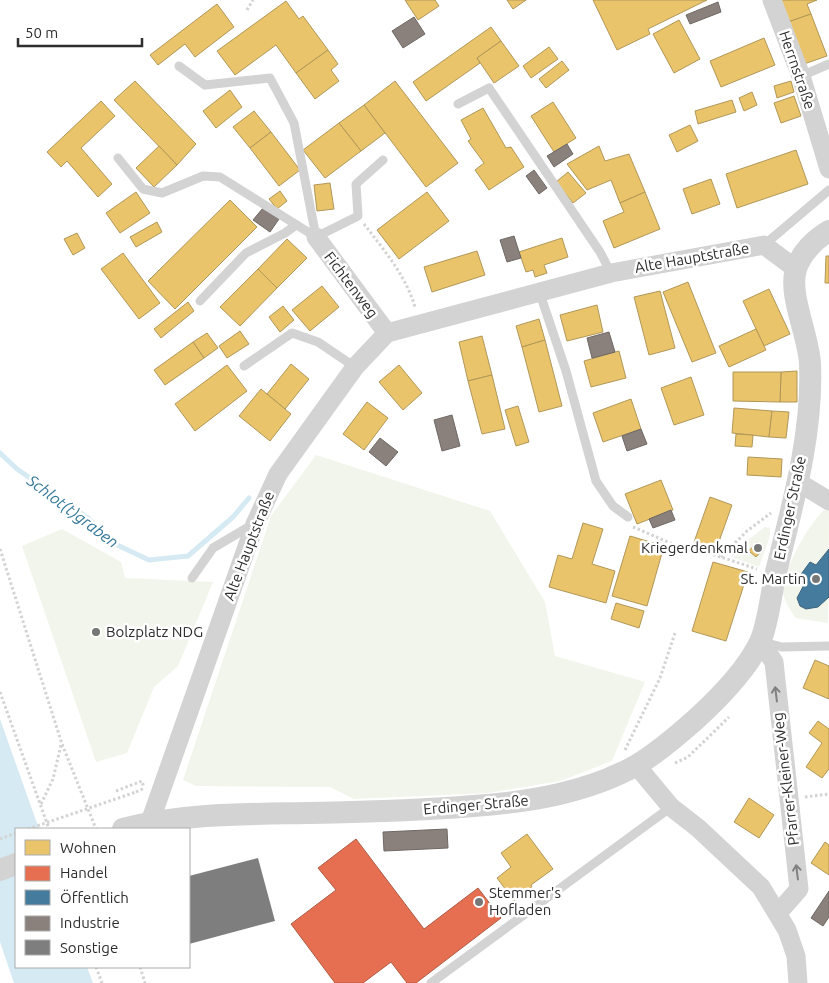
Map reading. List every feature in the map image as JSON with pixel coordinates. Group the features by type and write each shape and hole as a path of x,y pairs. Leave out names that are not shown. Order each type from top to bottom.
{"street":[{"name":"Herrnstraße","path":"772,0 801,76 829,169"},
{"path":"796,269 811,244 829,231"},
{"name":"Fichtenweg","path":"316,237 387,333"},
{"name":"Alte Hauptstraße","path":"150,822 255,524 278,474 354,367 387,333 420,322 611,273 764,245 796,269"},
{"name":"Erdinger Straße","path":"127,828 150,822 227,814 404,812 526,802 590,785 634,766 678,735 712,705 740,671 760,641 795,492 810,392 810,360 795,288 796,269"},
{"path":"795,492 829,501"},
{"name":"Pfarrer-Kleiner-Weg","path":"760,641 774,662 799,889 778,913"},
{"path":"634,766 672,807 698,828 761,887 778,913 796,956 798,983"},
{"path":"0,870 15,864"}],"lane":[{"path":"801,76 829,64"},
{"name":"Fichtenweg","path":"180,66 205,86 270,78 294,123 316,237"},
{"path":"458,104 489,88 600,252 611,273"},
{"name":"Fichtenweg","path":"118,158 143,189 162,193 203,176 220,177 316,237"},
{"path":"316,237 358,216 356,184 384,160"},
{"path":"764,245 829,190"},
{"path":"200,301 246,253 285,233 296,225"},
{"path":"539,291 566,371 596,480 612,506 630,522"},
{"path":"244,366 292,333 318,342 354,367"},
{"path":"192,578 213,548 255,524"},
{"path":"760,641 782,647 829,646"},
{"path":"431,983 672,807"}],"path":[{"path":"247,10 253,0"},
{"path":"358,216 394,264 412,295 420,322"},
{"path":"721,557 747,531 782,505 795,492"},
{"path":"630,522 675,545 721,557 775,577"},
{"path":"0,549 62,744 96,828"},
{"path":"634,766 624,755 660,678 675,633"},
{"path":"0,692 49,828"},
{"path":"41,804 53,779 62,744"},
{"path":"116,791 142,782 143,785"},
{"path":"31,828 136,792"},
{"path":"789,798 829,794"},
{"path":"0,839 15,834"},
{"path":"96,968 102,983"},
{"path":"140,968 144,983"}],"shaded area":[{"path":"316,455 490,511 545,602 555,656 645,682 612,761 560,781 488,793 354,799 330,787 196,786 183,780 271,516"},
{"path":"826,508 829,510 828,623 796,618 786,603 783,594 785,577 800,544 813,523"},
{"path":"765,527 770,528 770,536 759,567 734,558 736,549"},
{"name":"Bolzplatz NDG","path":"62,529 121,562 125,578 213,582 178,666 154,687 127,753 96,762 22,546"}],"water":[{"path":"0,719 39,828 15,828 15,968 87,968 93,983 14,983 0,942"}],"building: Wohnen":[{"path":"405,0 435,0 439,6 418,20"},
{"path":"507,0 526,0 513,9"},
{"path":"593,0 707,0 648,29 650,34 617,50"},
{"path":"780,0 817,0 807,4 811,14 788,22"},
{"path":"286,1 299,19 303,16 328,50 296,73 276,45 235,75 217,51"},
{"path":"217,4 234,27 195,57 185,44 158,65 150,55"},
{"path":"811,14 827,56 804,64 788,22"},
{"path":"679,20 700,59 674,73 653,34"},
{"path":"491,27 501,41 477,58 480,63 426,101 413,82"},
{"path":"764,38 775,65 721,87 710,61"},
{"path":"501,41 519,66 494,83 477,58"},
{"path":"549,47 558,59 531,78 523,66"},
{"path":"328,50 338,64 331,70 339,81 315,99 296,73"},
{"path":"562,61 569,70 546,88 539,79"},
{"path":"135,81 196,144 177,165 114,100"},
{"path":"395,81 458,163 426,187 364,105"},
{"path":"791,81 794,92 777,98 774,86"},
{"path":"230,90 242,107 216,128 203,111"},
{"path":"752,92 757,105 744,111 739,98"},
{"path":"794,96 801,116 781,123 774,103"},
{"path":"732,100 736,112 698,124 695,111"},
{"path":"101,101 115,116 81,148 112,184 98,197 67,161 61,167 47,152"},
{"path":"553,102 576,138 554,152 531,116"},
{"path":"364,105 385,133 361,151 339,123"},
{"path":"483,108 506,148 511,147 524,167 489,190 475,170 484,163 468,141 471,139 461,120"},
{"path":"254,111 271,132 250,148 233,127"},
{"path":"339,123 361,151 325,178 303,150"},
{"path":"690,125 698,141 677,152 669,135"},
{"path":"271,132 300,170 279,186 250,148"},
{"path":"159,146 177,165 154,187 136,168"},
{"path":"599,146 605,161 629,154 645,192 620,203 611,180 587,190 567,164"},
{"path":"796,150 808,184 737,208 726,174"},
{"path":"568,172 586,193 573,203 556,182"},
{"path":"711,179 720,204 692,214 683,189"},
{"path":"330,183 334,209 317,211 314,185"},
{"path":"280,191 287,201 277,209 269,199"},
{"path":"136,192 150,213 120,233 106,213"},
{"path":"427,192 449,221 399,259 377,230"},
{"path":"645,192 660,229 614,248 603,221 624,212 620,203"},
{"path":"230,200 257,227 175,309 148,281"},
{"path":"157,222 162,232 136,247 130,237"},
{"path":"77,233 85,248 73,255 64,239"},
{"path":"562,238 568,257 544,265 547,273 535,277 533,270 526,272 519,252"},
{"path":"287,239 307,258 277,288 258,269"},
{"path":"477,251 485,275 432,292 424,267"},
{"path":"123,253 160,303 139,319 101,269"},
{"path":"826,256 829,256 829,283 825,283"},
{"path":"258,269 277,288 240,326 220,307"},
{"path":"688,282 716,353 692,362 663,292"},
{"path":"322,286 339,307 310,331 292,310"},
{"path":"769,289 790,334 764,346 743,301"},
{"path":"660,291 675,348 649,355 634,297"},
{"path":"188,302 194,311 161,338 154,329"},
{"path":"597,305 603,332 567,341 560,315"},
{"path":"283,306 294,320 280,332 269,317"},
{"path":"539,319 545,340 522,347 516,326"},
{"path":"756,329 766,350 729,367 719,346"},
{"path":"240,331 249,344 227,358 219,346"},
{"path":"207,333 218,348 204,358 193,342"},
{"path":"482,336 492,375 468,381 459,342"},
{"path":"545,340 562,406 539,412 522,347"},
{"path":"193,342 204,358 165,385 154,370"},
{"path":"619,351 626,378 591,387 584,361"},
{"path":"291,364 309,379 285,409 267,394"},
{"path":"227,365 247,391 195,431 175,404"},
{"path":"399,365 422,393 403,410 379,382"},
{"path":"797,371 797,402 780,402 781,372"},
{"path":"733,372 781,372 780,402 733,401"},
{"path":"492,375 505,429 482,434 468,381"},
{"path":"691,377 704,415 674,425 661,388"},
{"path":"261,389 291,414 270,441 239,416"},
{"path":"631,399 641,429 603,442 593,413"},
{"path":"367,402 388,418 364,450 343,434"},
{"path":"518,406 529,442 516,446 505,410"},
{"path":"734,408 772,411 769,437 732,433"},
{"path":"772,411 789,412 786,438 769,437"},
{"path":"736,434 753,435 752,447 735,446"},
{"path":"748,457 782,459 781,477 747,475"},
{"path":"661,480 673,510 637,524 625,494"},
{"path":"710,497 732,505 716,550 694,542"},
{"path":"583,523 603,529 592,564 615,571 606,603 549,587 558,555 572,559"},
{"path":"630,536 664,546 647,606 612,596"},
{"path":"757,542 764,548 756,557 749,551"},
{"path":"713,562 748,572 726,641 692,631"},
{"path":"616,603 644,611 639,628 611,619"},
{"path":"815,660 829,666 829,699 803,688"},
{"path":"818,721 829,729 829,769 822,778 806,767 822,743 809,733"},
{"path":"749,798 774,815 759,838 734,822"},
{"path":"527,834 553,869 531,885 532,887 514,901 497,878 511,867 501,853"},
{"path":"825,842 829,845 829,875 811,863"}],"building: Handel":[{"path":"356,839 424,929 478,888 501,918 416,983 407,983 391,962 363,983 335,983 291,924 336,890 318,868"}],"building: Öffentlich":[{"name":"St. Martin","path":"829,549 829,597 818,607 806,609 800,606 797,598 806,581 799,577 810,562 816,565"}],"building: Industrie":[{"path":"718,2 721,12 690,24 686,15"},
{"path":"414,17 425,34 403,48 392,31"},
{"path":"567,144 573,154 554,167 547,156"},
{"path":"534,170 547,188 539,194 526,176"},
{"path":"263,208 279,219 270,232 253,220"},
{"path":"514,236 521,258 507,262 500,240"},
{"path":"609,332 615,352 592,358 587,338"},
{"path":"452,415 460,446 442,451 434,420"},
{"path":"641,429 647,444 627,451 622,436"},
{"path":"380,438 398,452 386,466 369,452"},
{"path":"671,510 675,520 653,528 649,519"},
{"path":"447,829 448,848 384,851 383,832"},
{"path":"829,891 829,917 823,926 811,918"}],"building: Sonstige":[{"path":"258,858 275,921 190,944 190,876"}],"waterway":[{"name":"Schlot(t)graben","path":"0,453 17,469 88,518 115,544 149,560 188,556 233,517 249,498"}],"place":[{"name":"Kriegerdenkmal","path":"758,548"},
{"name":"St. Martin","path":"816,579"},
{"name":"Bolzplatz NDG","path":"96,632"},
{"name":"Stemmer's Hofladen","path":"479,902"}]}
